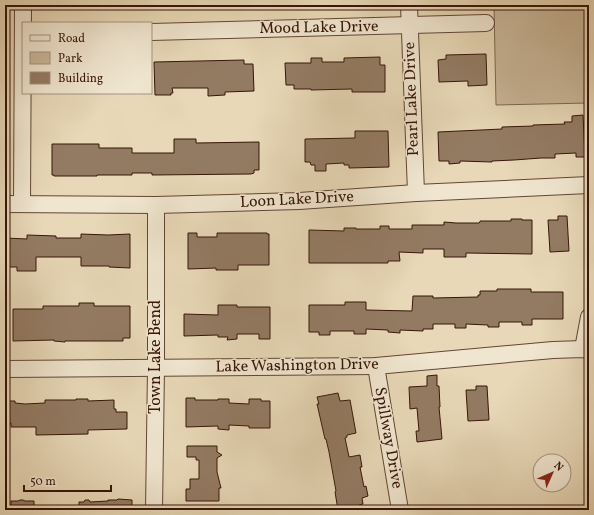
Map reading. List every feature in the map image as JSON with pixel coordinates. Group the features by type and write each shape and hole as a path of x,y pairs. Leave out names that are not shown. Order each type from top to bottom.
{"street":[{"path":"23,5 23,22"},
{"name":"Pearl Lake Drive","path":"409,5 416,193"},
{"name":"Mood Lake Drive","path":"152,32 486,23"},
{"path":"22,204 23,94"},
{"name":"Loon Lake Drive","path":"5,204 156,205 299,201 416,193 589,185"},
{"name":"Town Lake Bend","path":"154,510 156,205"},
{"path":"586,350 589,317"},
{"name":"Lake Washington Drive","path":"5,369 376,366 553,350 586,350"},
{"name":"Spillway Drive","path":"376,366 400,510"}],"green space":[{"path":"494,5 589,5 589,103 496,105"}],"building":[{"path":"486,54 487,85 468,86 468,81 439,82 438,60 446,59 446,55"},
{"path":"380,57 380,65 385,65 385,92 352,92 352,89 294,89 294,85 286,85 285,63 311,63 311,58 322,58 322,62 344,62 344,58"},
{"path":"244,60 244,64 253,64 254,91 225,92 225,95 208,96 208,88 172,88 173,93 171,93 171,95 155,95 154,62"},
{"path":"583,115 585,157 576,157 576,153 555,154 555,158 492,162 460,161 460,163 449,164 449,161 439,161 438,132 565,124 564,122 572,122 572,116"},
{"path":"355,131 388,131 389,167 349,168 349,165 344,165 344,163 326,164 326,171 315,171 315,165 311,165 310,162 305,162 305,139 355,138"},
{"path":"174,139 196,139 196,143 259,142 259,170 254,170 254,173 251,174 152,175 152,173 132,173 132,175 97,176 52,175 52,144 99,144 99,148 132,148 132,153 174,153"},
{"path":"558,216 567,216 569,251 550,252 548,220 558,220"},
{"path":"511,219 532,220 532,254 466,253 466,257 444,257 444,249 423,249 423,253 399,252 400,261 388,261 388,263 309,263 309,230 344,231 344,228 380,229 380,226 389,226 389,229 412,229 412,225 444,225 444,222 479,223 480,221 511,221"},
{"path":"188,233 197,233 197,237 217,237 217,233 267,233 269,234 269,265 238,265 238,270 216,270 216,268 188,269"},
{"path":"81,234 130,234 130,268 81,266 81,257 36,257 36,271 17,271 17,267 5,267 5,238 27,239 27,235 56,236 56,238 81,238"},
{"path":"497,289 531,289 531,292 563,292 563,319 532,319 532,325 522,325 522,322 499,322 499,327 466,324 466,328 455,328 455,324 433,324 433,329 423,329 423,331 400,330 400,333 388,332 388,330 366,329 366,334 354,334 354,331 330,331 330,335 319,335 319,332 309,332 309,305 345,305 345,302 366,302 366,310 412,311 413,296 433,296 433,298 478,297 478,295 480,295 480,291 497,291"},
{"path":"79,303 94,303 94,306 130,306 130,338 123,338 123,341 13,341 13,309 43,309 43,306 79,306"},
{"path":"218,305 237,305 237,307 270,307 270,339 259,339 259,334 237,334 237,339 227,340 228,337 218,337 218,335 184,336 184,314 218,315"},
{"path":"437,375 442,439 417,442 416,431 419,431 417,408 410,409 409,387 427,386 427,376"},
{"path":"476,386 487,386 489,420 468,421 466,390 476,390"},
{"path":"338,393 340,401 350,400 356,433 347,435 345,438 349,457 360,455 362,467 360,467 364,487 366,486 368,496 362,498 363,504 359,505 360,510 338,510 329,452 317,404 319,404 317,397"},
{"path":"186,398 195,398 195,400 229,399 229,403 249,404 249,399 270,401 270,428 249,428 249,426 229,425 229,430 218,429 218,426 186,427"},
{"path":"88,399 88,401 114,400 114,409 116,409 116,412 127,412 127,429 88,430 88,434 36,435 36,427 11,427 11,423 5,423 5,401 15,401 15,403 25,404 45,403 45,400"},
{"path":"187,446 217,446 217,452 222,455 217,458 217,472 221,488 219,488 219,501 186,501 186,489 190,489 190,479 199,479 199,460 196,460 196,457 187,457"},
{"path":"118,499 132,500 132,510 75,510 79,506 79,502 84,502 85,500 89,500 90,502"},
{"path":"11,501 34,501 34,510 11,510"}]}
